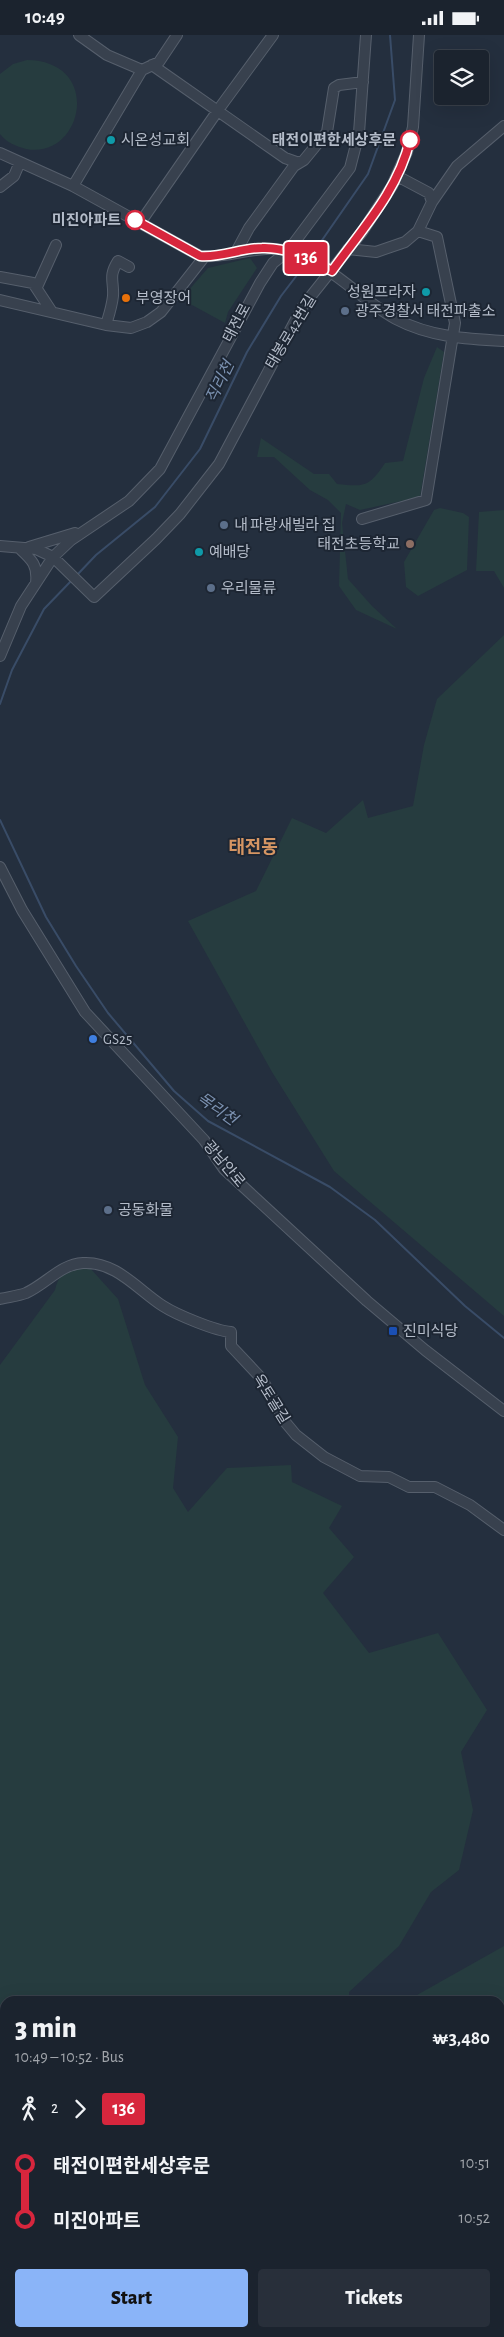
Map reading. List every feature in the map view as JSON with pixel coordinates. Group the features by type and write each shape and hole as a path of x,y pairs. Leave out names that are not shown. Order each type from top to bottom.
{"street":[{"path":"79,35 107,55 142,70"},
{"path":"73,186 142,70 159,62 177,35"},
{"path":"140,223 217,111 273,35"},
{"name":"태전로","path":"0,656 12,623 53,557 71,540 129,501 160,469 260,283 274,263 291,252 350,168 359,133 366,35"},
{"name":"태봉로42번길","path":"53,557 90,594 150,545 180,514 219,465 303,306 328,268 348,249 370,220 397,175 407,152 413,127 419,35"},
{"path":"152,65 285,158 299,163"},
{"path":"236,252 249,228 294,166 327,132 334,88 339,85 363,82"},
{"path":"348,249 376,253 405,242 418,231 432,201 457,166 504,126"},
{"path":"0,153 73,186 191,253 205,256 262,248 291,252 328,268 397,319 430,333 452,338 504,341"},
{"path":"0,187 14,176 20,162"},
{"path":"397,175 429,193 432,201"},
{"path":"362,519 426,500 455,323 437,237 418,231"},
{"path":"37,287 56,245"},
{"path":"0,300 106,325 131,328 154,317 205,256"},
{"path":"106,325 112,301 112,270 118,261 129,267"},
{"path":"0,277 28,281 37,287 52,312"},
{"path":"19,548 56,540 90,527"},
{"path":"0,546 36,549 53,557"},
{"path":"19,548 35,563 37,571 36,585"},
{"name":"광남안로","path":"0,867 32,926 86,1012 204,1140 224,1169 367,1301 425,1350 504,1411"},
{"name":"옥토골길","path":"0,1299 24,1294 67,1267 74,1265 93,1264 116,1271 171,1311 220,1331 231,1332 231,1346 262,1379 286,1423 296,1435 324,1457 360,1476 389,1477 410,1487 435,1487 470,1505 504,1530"}],"green space":[{"path":"27,60 51,65 67,76 76,91 77,109 72,126 61,140 46,148 22,148 9,142 0,134 0,74 13,64"},
{"path":"250,258 257,268 228,312 225,323 181,299 208,268"},
{"path":"437,347 444,352 420,497 360,510 346,504 342,523 348,579 372,606 397,629 356,610 339,586 341,513 328,500 310,490 274,457 257,457 261,438 314,474 329,474 337,484 366,484 375,477 385,463 403,461 424,378"},
{"path":"440,508 463,513 469,517 467,570 418,596 406,587 404,562 434,510"},
{"path":"504,510 504,588 494,571 476,571 479,512"},
{"path":"504,635 504,1316 334,1171 272,1072 188,921 256,891 292,818 326,833 363,800 368,818 413,806 424,745 437,699"},
{"path":"90,1268 118,1299 145,1385 178,1437 173,1488 188,1512 227,1468 291,1465 292,1482 342,1506 329,1528 354,1557 323,1593 369,1653 438,1633 487,1710 461,1752 473,1810 459,1870 431,1892 399,1946 349,1992 349,1996 0,1996 0,1365 55,1290 63,1274 77,1269"},
{"path":"504,1946 504,1996 417,1995"}],"waterway":[{"name":"직리천","path":"311,256 368,174 395,100 390,35"},
{"name":"직리천","path":"77,575 96,555 155,507 200,449 247,352 281,296 307,262"},
{"name":"직리천","path":"0,704 12,670 44,609 72,580"},
{"name":"목리천","path":"0,820 46,917 76,966 108,1013 174,1091 208,1121 330,1187 375,1220 465,1306 504,1338"}],"bus line":[{"name":"136","path":"135,220 191,253 200,256 210,257 262,248 293,252 332,271 384,199 401,169 410,140"}],"place":[{"name":"시온성교회","path":"111,140"},
{"name":"태전이편한세상후문","path":"410,140"},
{"name":"미진아파트","path":"135,220"},
{"name":"성원프라자","path":"426,292"},
{"name":"부영장어","path":"126,298"},
{"name":"광주경찰서 태전파출소","path":"345,311"},
{"name":"내 파랑새빌라 집","path":"224,525"},
{"name":"태전초등학교","path":"410,544"},
{"name":"예배당","path":"199,552"},
{"name":"우리물류","path":"211,588"},
{"name":"GS25","path":"93,1039"},
{"name":"공동화물","path":"108,1210"},
{"name":"진미식당","path":"393,1331"}],"district":[{"name":"태전동","path":"253,848"}]}
